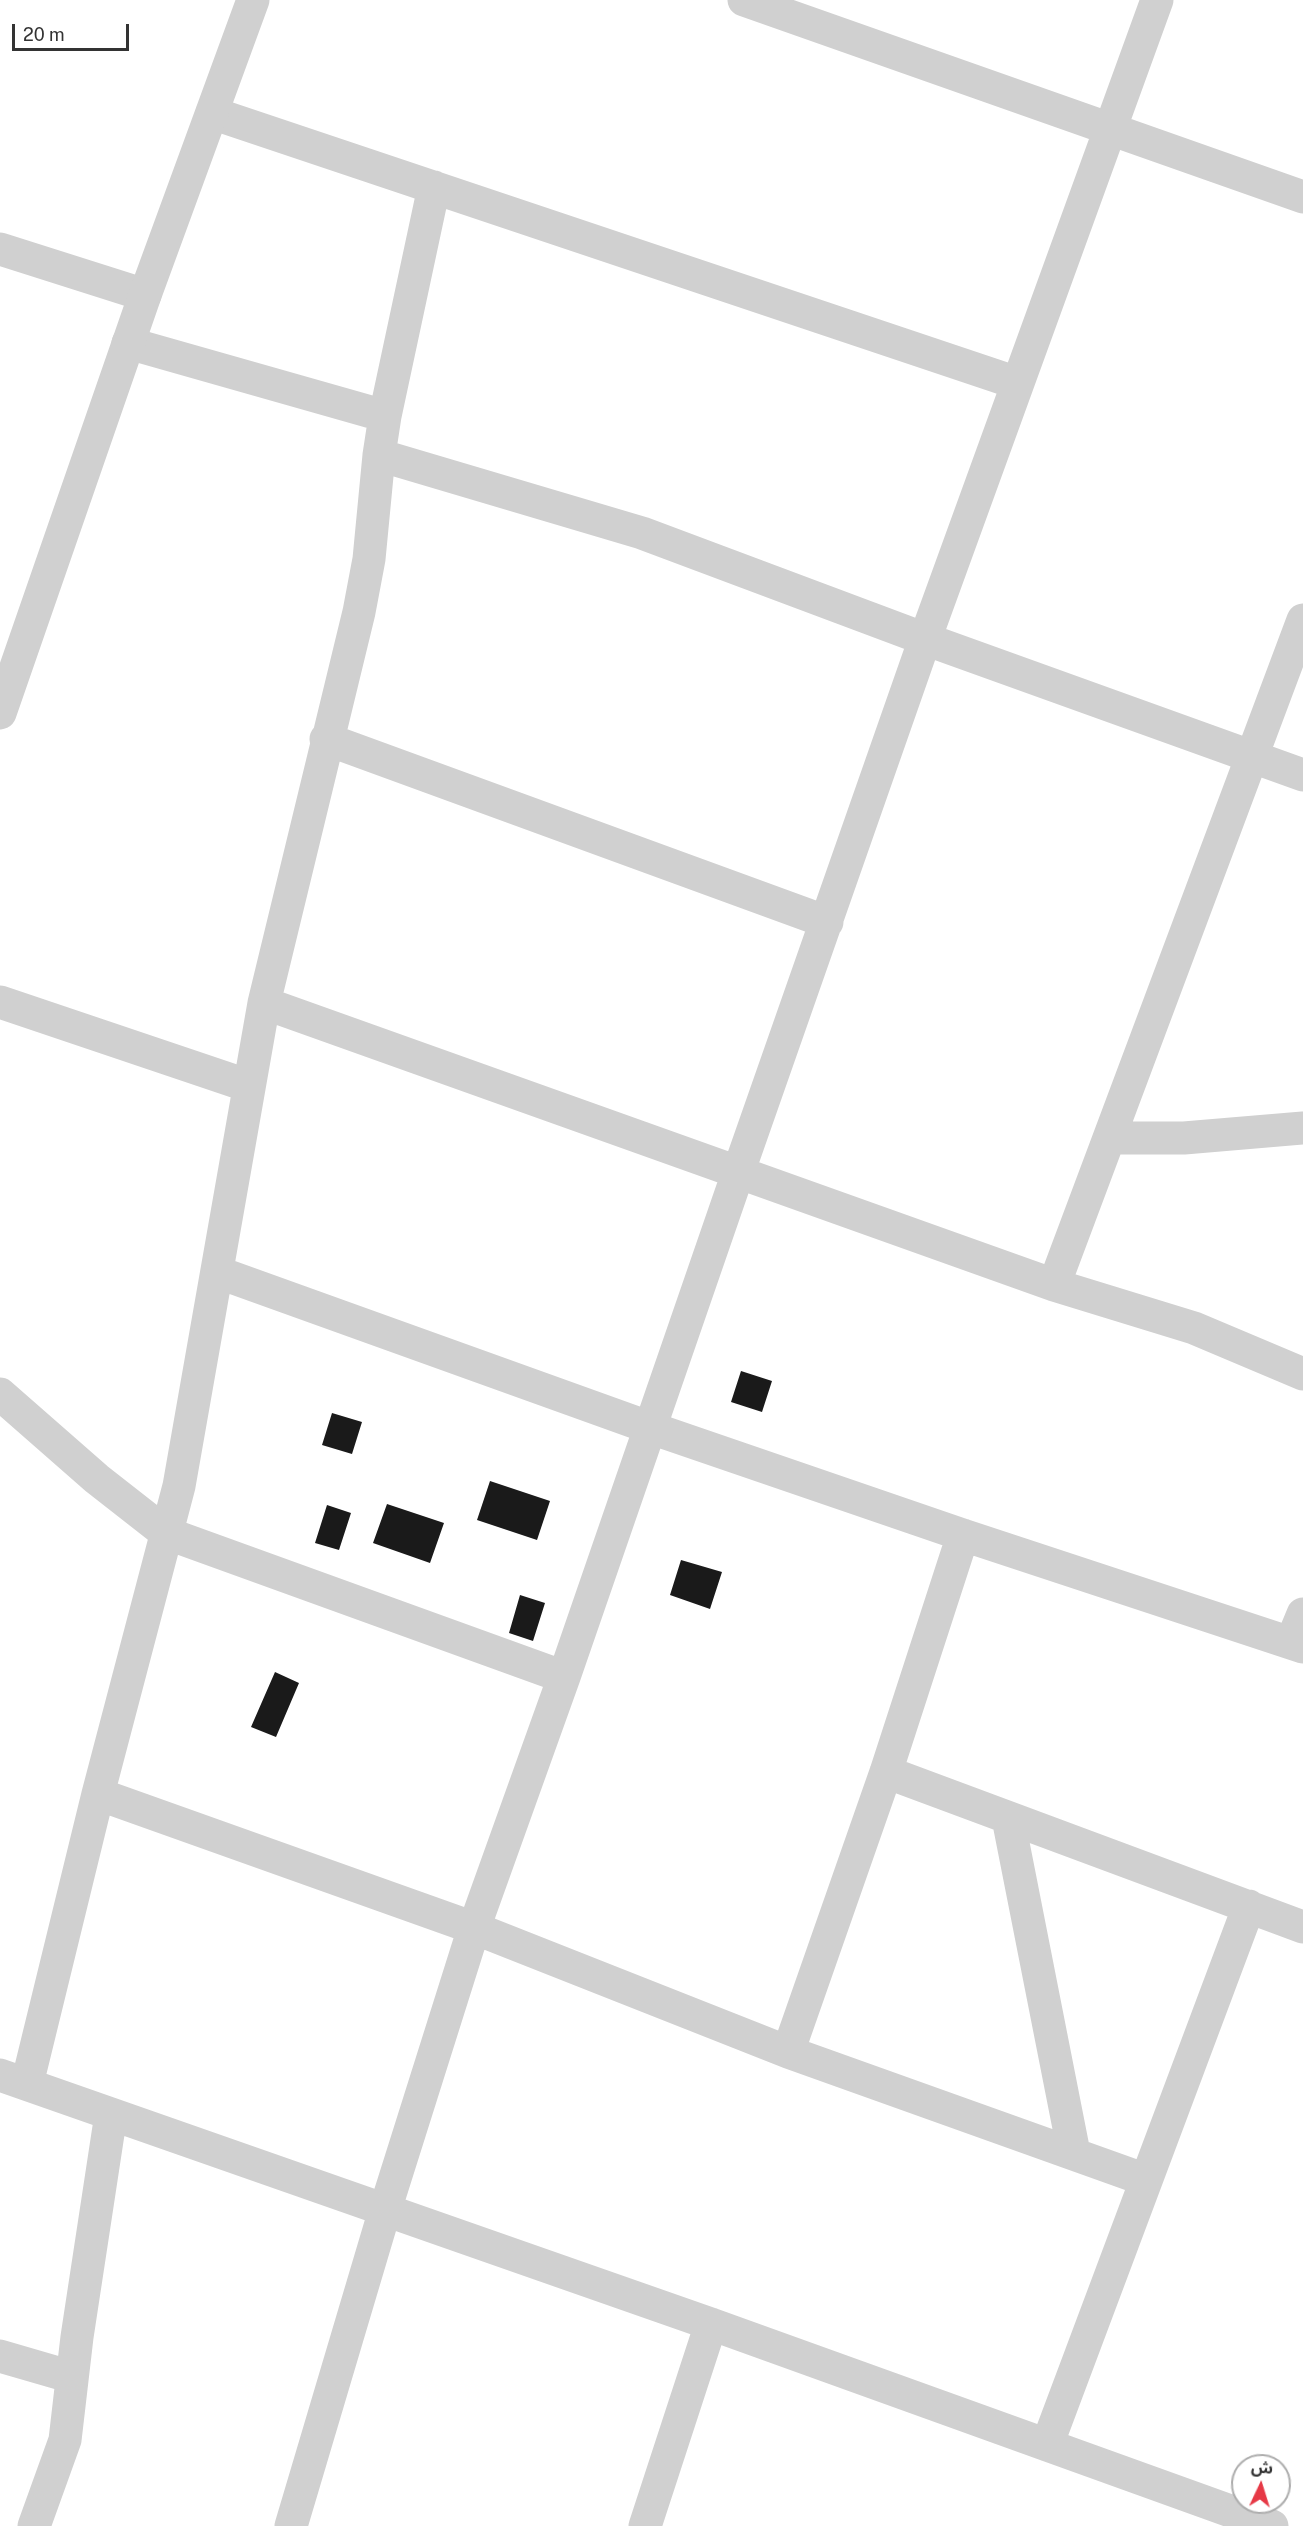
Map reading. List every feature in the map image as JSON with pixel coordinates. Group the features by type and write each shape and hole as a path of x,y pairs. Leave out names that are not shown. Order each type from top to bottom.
{"street":[{"path":"0,713 145,295 253,0"},
{"path":"744,0 1303,197"},
{"path":"291,2526 385,2210 474,1928 564,1677 925,639 1108,129 1157,0"},
{"path":"212,113 1017,383"},
{"path":"434,187 385,416 369,559 359,612 326,739 264,1003 179,1486 98,1794 14,2080 711,2324 1272,2526"},
{"path":"0,249 145,295"},
{"path":"128,343 385,416"},
{"path":"379,455 642,533 925,639 1303,775"},
{"path":"1054,1285 1303,620"},
{"path":"326,739 827,922"},
{"path":"0,1002 249,1086"},
{"path":"264,1003 1054,1285 1194,1328 1303,1374"},
{"path":"1109,1138 1184,1138 1303,1128"},
{"path":"217,1272 651,1428 963,1535 1299,1635"},
{"path":"0,1394 97,1479 166,1533 564,1677"},
{"path":"788,2052 886,1772 963,1535"},
{"path":"886,1772 1303,1927"},
{"path":"98,1794 474,1928 788,2052 1146,2180"},
{"path":"1008,1818 1074,2153"},
{"path":"1047,2445 1249,1906"},
{"path":"34,2526 65,2440 72,2377 111,2114"},
{"path":"645,2526 711,2324"},
{"path":"0,2356 72,2377"}],"building":[{"path":"741,1371 772,1381 762,1412 731,1402"},
{"path":"332,1413 362,1422 352,1454 322,1445"},
{"path":"490,1481 550,1501 537,1540 477,1520"},
{"path":"387,1504 444,1523 430,1563 373,1543"},
{"path":"327,1505 351,1513 339,1550 315,1543"},
{"path":"681,1560 722,1572 710,1609 670,1595"},
{"path":"520,1595 545,1603 533,1641 509,1633"},
{"path":"275,1672 299,1683 276,1737 251,1727"}]}
